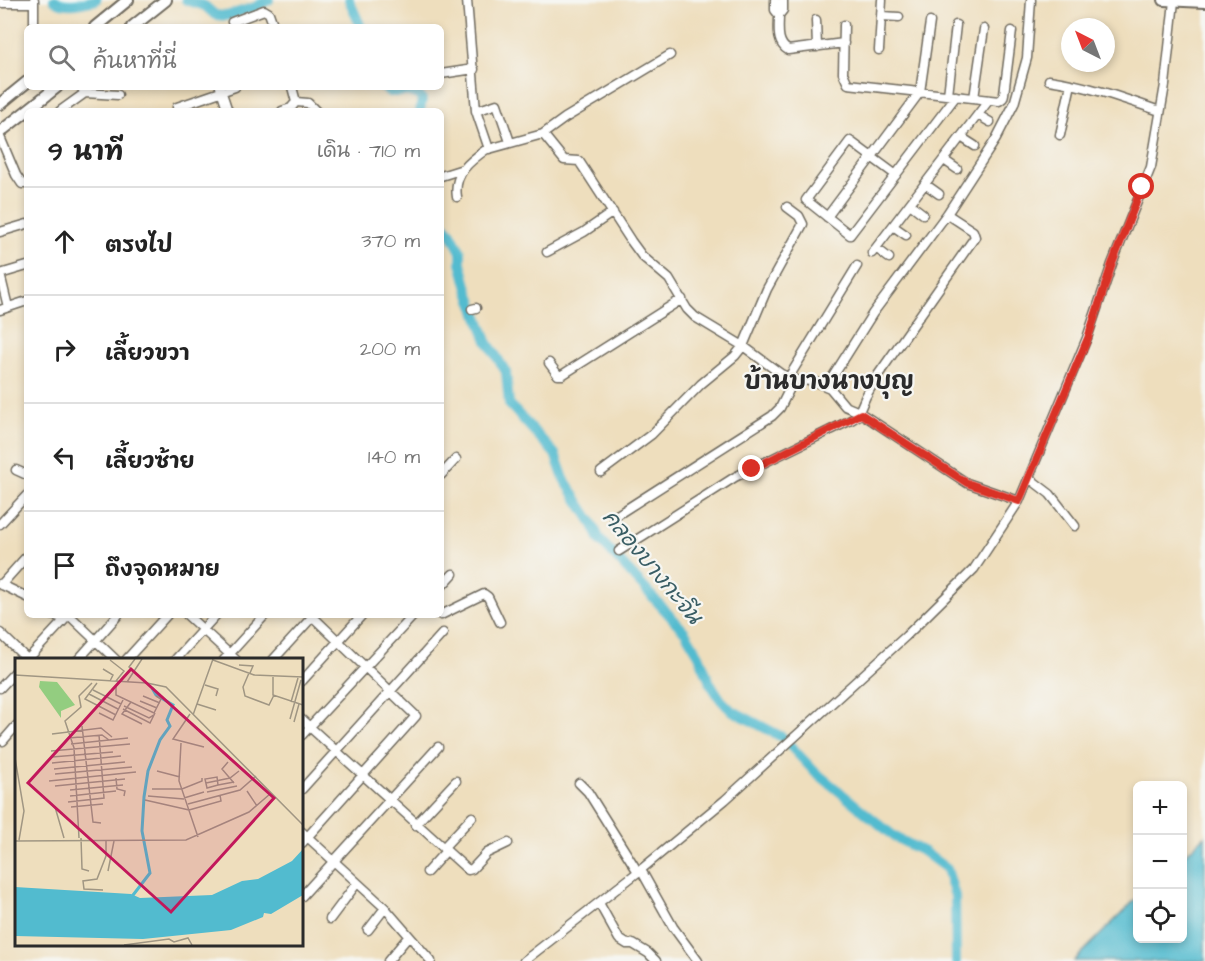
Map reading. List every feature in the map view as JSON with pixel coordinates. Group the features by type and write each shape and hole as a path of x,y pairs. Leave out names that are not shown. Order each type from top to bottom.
{"main road":[{"path":"99,24 128,0"},
{"path":"136,24 166,0"},
{"path":"1164,0 1205,2"},
{"path":"0,104 24,84"},
{"path":"33,108 54,90"},
{"path":"0,132 24,116"}],"street":[{"path":"467,0 476,111 488,148"},
{"path":"776,0 775,10 779,15 782,46 791,50 844,43"},
{"path":"779,15 783,10 783,0"},
{"path":"879,50 882,0"},
{"path":"830,388 832,378 873,314 947,214 996,139 1014,104 1027,58 1031,0"},
{"path":"524,961 640,871 725,800 904,638 974,569 1019,501 1088,338 1116,254 1151,167 1165,85 1174,0"},
{"path":"0,3 34,2 34,24"},
{"path":"232,22 264,10 268,13 273,24"},
{"path":"881,16 899,17"},
{"path":"816,20 817,47"},
{"path":"827,217 920,92 930,22"},
{"path":"844,25 843,73 848,84 999,101 1004,94 1012,31"},
{"path":"896,175 850,141 806,200 850,235 896,175 952,96 956,26"},
{"path":"974,98 984,29"},
{"path":"457,197 456,182 464,168 488,148 543,134 565,118 670,55"},
{"path":"444,74 474,69"},
{"path":"1049,80 1116,95 1160,111"},
{"path":"1060,135 1071,84"},
{"path":"63,108 83,90 118,95"},
{"path":"177,108 219,90"},
{"path":"221,90 227,108"},
{"path":"293,90 296,102"},
{"path":"889,258 874,250 989,100"},
{"path":"291,108 296,102"},
{"path":"296,102 308,103 313,108"},
{"path":"476,111 496,105 510,142"},
{"path":"978,115 990,122"},
{"path":"543,134 564,160 579,161 642,256 669,279 694,317 743,346 781,374 813,381 830,388 845,406 860,413 967,483 1019,501"},
{"path":"0,137 16,175 24,184"},
{"path":"961,137 975,146"},
{"path":"944,160 957,169"},
{"path":"444,175 464,168"},
{"path":"925,184 939,194"},
{"path":"910,204 923,214"},
{"path":"601,472 652,434 701,384 735,356 743,346 767,289 803,224 799,216 787,207"},
{"path":"547,252 584,232 613,212"},
{"path":"619,551 735,477 860,413 866,396 878,375 975,237 973,231 947,214"},
{"path":"0,232 24,225"},
{"path":"893,226 906,235"},
{"path":"614,518 772,416 780,408 791,378 857,266"},
{"path":"24,267 0,274 4,308 24,302"},
{"path":"549,363 558,375 562,375 682,299"},
{"path":"444,472 456,459"},
{"path":"16,470 24,474"},
{"path":"1029,478 1050,494 1075,526"},
{"path":"0,524 24,498"},
{"path":"24,559 1,584 24,596"},
{"path":"444,584 453,574"},
{"path":"444,613 484,594 488,597 500,622"},
{"path":"28,658 66,618"},
{"path":"72,618 114,658"},
{"path":"80,658 115,618"},
{"path":"128,658 164,618"},
{"path":"191,618 230,658 263,618"},
{"path":"177,658 213,618"},
{"path":"275,658 309,618"},
{"path":"315,618 416,716 303,837 385,908 431,961"},
{"path":"303,680 359,618"},
{"path":"303,734 411,618"},
{"path":"303,788 442,633"},
{"path":"1,636 26,658"},
{"path":"0,688 15,672"},
{"path":"303,721 468,870 472,869 487,853 508,843"},
{"path":"3,741 15,727"},
{"path":"303,895 438,747"},
{"path":"416,825 456,781"},
{"path":"579,783 588,792 640,871 673,927 698,961"},
{"path":"427,872 472,817"},
{"path":"330,919 357,883"},
{"path":"599,903 619,939 648,952 656,961"},
{"path":"368,930 385,908"},
{"path":"388,961 409,936"}],"water":[{"path":"1205,836 1205,961 1074,961 1133,902 1133,943 1187,943 1187,852"}],"waterway":[{"name":"คลองบางกะจีน","path":"54,0 69,4 96,0"},
{"name":"คลองบางกะจีน","path":"186,0 205,6 215,15 226,16 269,0"},
{"name":"คลองบางกะจีน","path":"349,0 360,24"},
{"name":"คลองบางกะจีน","path":"387,90 415,93 422,99 420,108"},
{"name":"คลองบางกะจีน","path":"444,225 461,252 461,263 468,289 487,341 506,372 509,404 555,454 564,479 591,521 600,540 685,632 699,655 710,683 731,710 782,737 813,770 895,837 924,852 947,869 955,896 956,961"}],"district":[{"name":"บ้านบางนางบุญ","path":"829,381"}],"route":[{"path":"752,469 861,414 967,483 995,495 1019,501 1088,338 1112,264 1142,187"}]}
